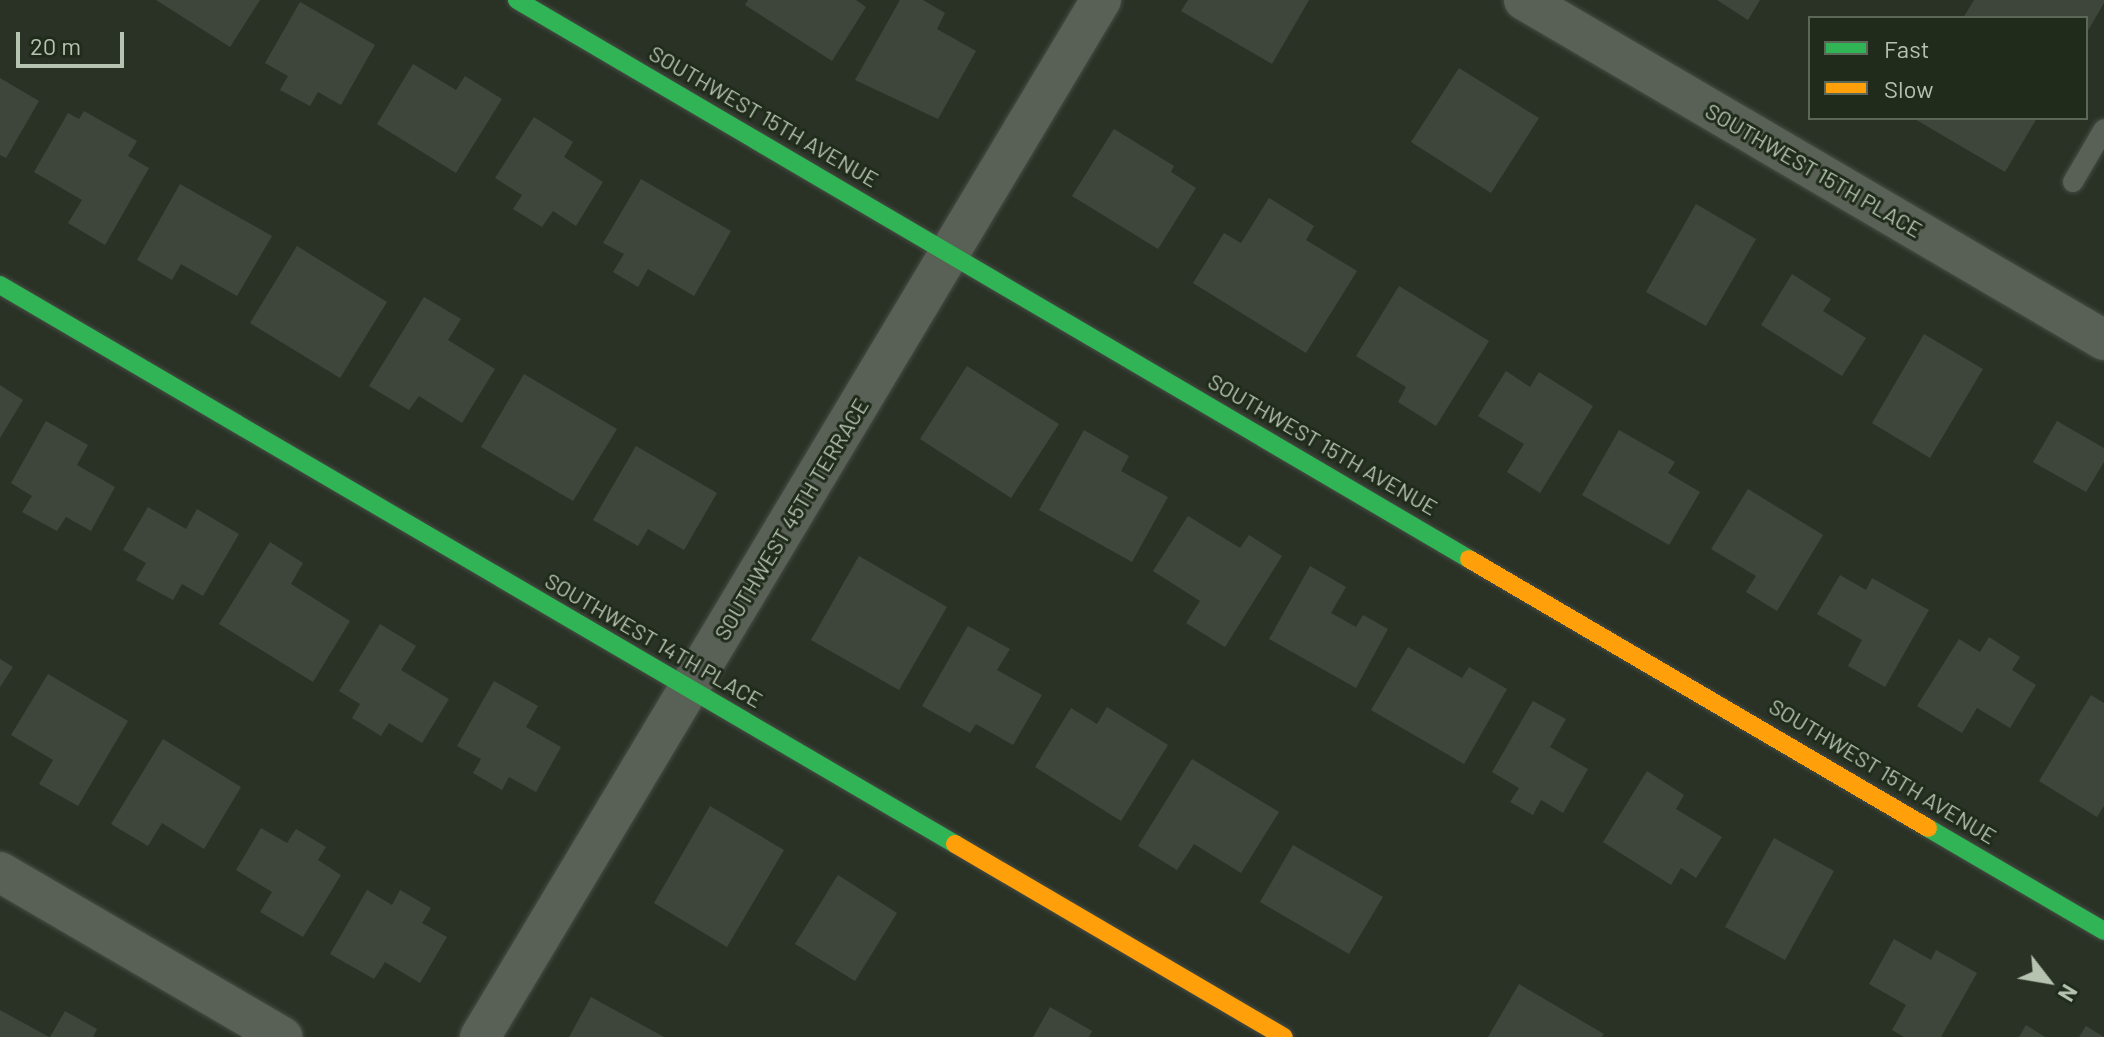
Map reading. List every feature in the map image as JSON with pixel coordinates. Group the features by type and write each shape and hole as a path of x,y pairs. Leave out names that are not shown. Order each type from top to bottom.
{"street":[{"name":"SOUTHWEST 15TH AVENUE","path":"517,0 2104,931"},
{"name":"SOUTHWEST 45TH TERRACE","path":"480,1037 1101,0"},
{"name":"SOUTHWEST 15TH PLACE","path":"1524,0 2104,340"},
{"name":"SOUTHWEST 14TH PLACE","path":"0,285 1284,1037"},
{"path":"0,872 282,1037"}],"lane":[{"path":"2073,182 2104,129"}],"building":[{"path":"156,0 260,0 230,47"},
{"path":"748,0 856,0 866,7 832,61 745,5"},
{"path":"900,0 923,0 945,13 937,29 976,51 938,119 855,80"},
{"path":"1188,0 1309,0 1272,64 1181,11"},
{"path":"1717,0 1760,0 1748,20"},
{"path":"1974,0 2104,0 2088,31 2088,16 1964,16"},
{"path":"300,2 375,45 341,105 318,92 310,106 280,90 288,76 265,63"},
{"path":"413,64 456,90 465,76 502,99 456,173 377,124"},
{"path":"1459,68 1539,118 1491,193 1411,142"},
{"path":"0,78 39,101 6,158 0,155"},
{"path":"84,111 137,141 128,156 149,168 105,245 68,223 82,200 34,172 68,113 79,119"},
{"path":"534,117 573,142 564,157 603,182 576,226 553,211 542,227 513,209 522,195 495,178"},
{"path":"1916,120 2036,120 2005,172"},
{"path":"1114,129 1174,166 1171,172 1196,188 1158,249 1072,196"},
{"path":"641,179 731,231 694,296 648,269 638,287 613,272 624,254 603,243"},
{"path":"180,184 272,236 237,296 181,264 172,280 137,260"},
{"path":"1269,198 1314,226 1306,240 1357,271 1306,353 1193,283 1224,233 1241,243"},
{"path":"1696,204 1756,239 1706,326 1646,292"},
{"path":"297,246 387,302 340,378 250,323"},
{"path":"1792,274 1831,299 1823,311 1866,338 1842,376 1761,325"},
{"path":"1399,286 1489,341 1436,426 1398,402 1406,387 1356,356"},
{"path":"424,297 461,319 448,340 495,369 462,423 419,396 409,410 369,386"},
{"path":"1924,334 1983,369 1930,458 1872,423"},
{"path":"967,366 1059,424 1011,498 920,439"},
{"path":"1506,371 1530,387 1539,372 1593,406 1540,493 1507,472 1524,444 1478,416"},
{"path":"524,374 617,429 573,501 481,447"},
{"path":"0,385 23,400 0,438"},
{"path":"46,421 88,445 77,465 115,487 91,531 66,517 57,531 22,512 32,496 11,483"},
{"path":"2057,421 2104,448 2104,462 2086,492 2033,462"},
{"path":"1084,430 1129,456 1121,471 1168,497 1132,562 1039,510"},
{"path":"1619,430 1675,462 1668,473 1700,492 1669,545 1582,495"},
{"path":"636,446 717,493 684,550 648,529 638,546 593,520"},
{"path":"1748,489 1823,535 1777,611 1746,592 1756,576 1711,549"},
{"path":"148,507 186,529 197,509 239,534 203,596 182,584 173,600 136,580 146,563 123,550"},
{"path":"1188,516 1240,548 1249,535 1282,556 1225,647 1186,623 1200,601 1153,571"},
{"path":"270,542 303,563 291,584 350,621 313,682 219,624"},
{"path":"859,556 947,607 899,690 811,640"},
{"path":"1310,566 1346,587 1331,613 1356,627 1363,615 1388,629 1356,688 1269,639"},
{"path":"1840,575 1866,590 1872,578 1929,610 1885,687 1848,666 1862,640 1817,614"},
{"path":"380,624 416,646 401,670 449,699 422,743 389,723 381,736 352,718 360,704 339,691"},
{"path":"968,626 1010,649 997,670 1042,695 1013,745 976,724 970,733 922,706"},
{"path":"1989,637 2020,657 2012,670 2036,685 2010,728 1977,708 1962,733 1917,706 1959,639 1980,652"},
{"path":"1408,647 1462,678 1469,667 1507,689 1464,764 1371,710"},
{"path":"0,659 13,667 0,687"},
{"path":"48,674 128,721 78,806 39,784 53,760 11,735"},
{"path":"494,681 538,706 526,727 561,747 536,792 509,777 502,790 473,773 481,759 457,746"},
{"path":"2091,695 2104,703 2104,806 2097,817 2039,781"},
{"path":"1533,701 1566,719 1550,747 1588,769 1563,813 1541,800 1533,815 1510,802 1519,788 1492,772"},
{"path":"1107,707 1168,745 1121,821 1035,767 1071,708 1097,724"},
{"path":"163,739 241,787 204,849 162,823 148,846 111,824"},
{"path":"1192,759 1279,812 1241,873 1194,844 1177,870 1138,846"},
{"path":"1647,771 1684,795 1676,809 1722,837 1696,878 1681,868 1671,885 1603,842"},
{"path":"710,806 784,850 727,947 654,903"},
{"path":"261,828 287,843 296,829 326,847 318,860 341,875 303,937 260,912 272,892 236,870"},
{"path":"1774,838 1834,871 1785,960 1725,927"},
{"path":"1293,845 1383,897 1349,954 1260,902"},
{"path":"838,875 897,913 855,981 795,944"},
{"path":"367,890 392,905 400,890 431,908 422,923 447,937 420,983 385,962 374,979 330,954"},
{"path":"1894,939 1931,960 1936,950 1977,973 1941,1037 1904,1037 1892,1030 1906,1005 1869,984"},
{"path":"1519,984 1604,1034 1602,1037 1488,1037"},
{"path":"591,997 664,1037 569,1037"},
{"path":"1050,1007 1092,1031 1089,1037 1033,1037"},
{"path":"0,1010 49,1037 0,1037"},
{"path":"65,1011 97,1029 93,1037 50,1037"},
{"path":"2026,1025 2045,1037 2019,1037"},
{"path":"2086,1026 2104,1037 2079,1037"}],"traffic: fast":[{"path":"517,0 1469,559"},
{"path":"0,285 955,844"},
{"path":"1928,828 2104,931"}],"traffic: slow":[{"path":"1469,559 1928,828"},
{"path":"955,844 1284,1037"}]}
